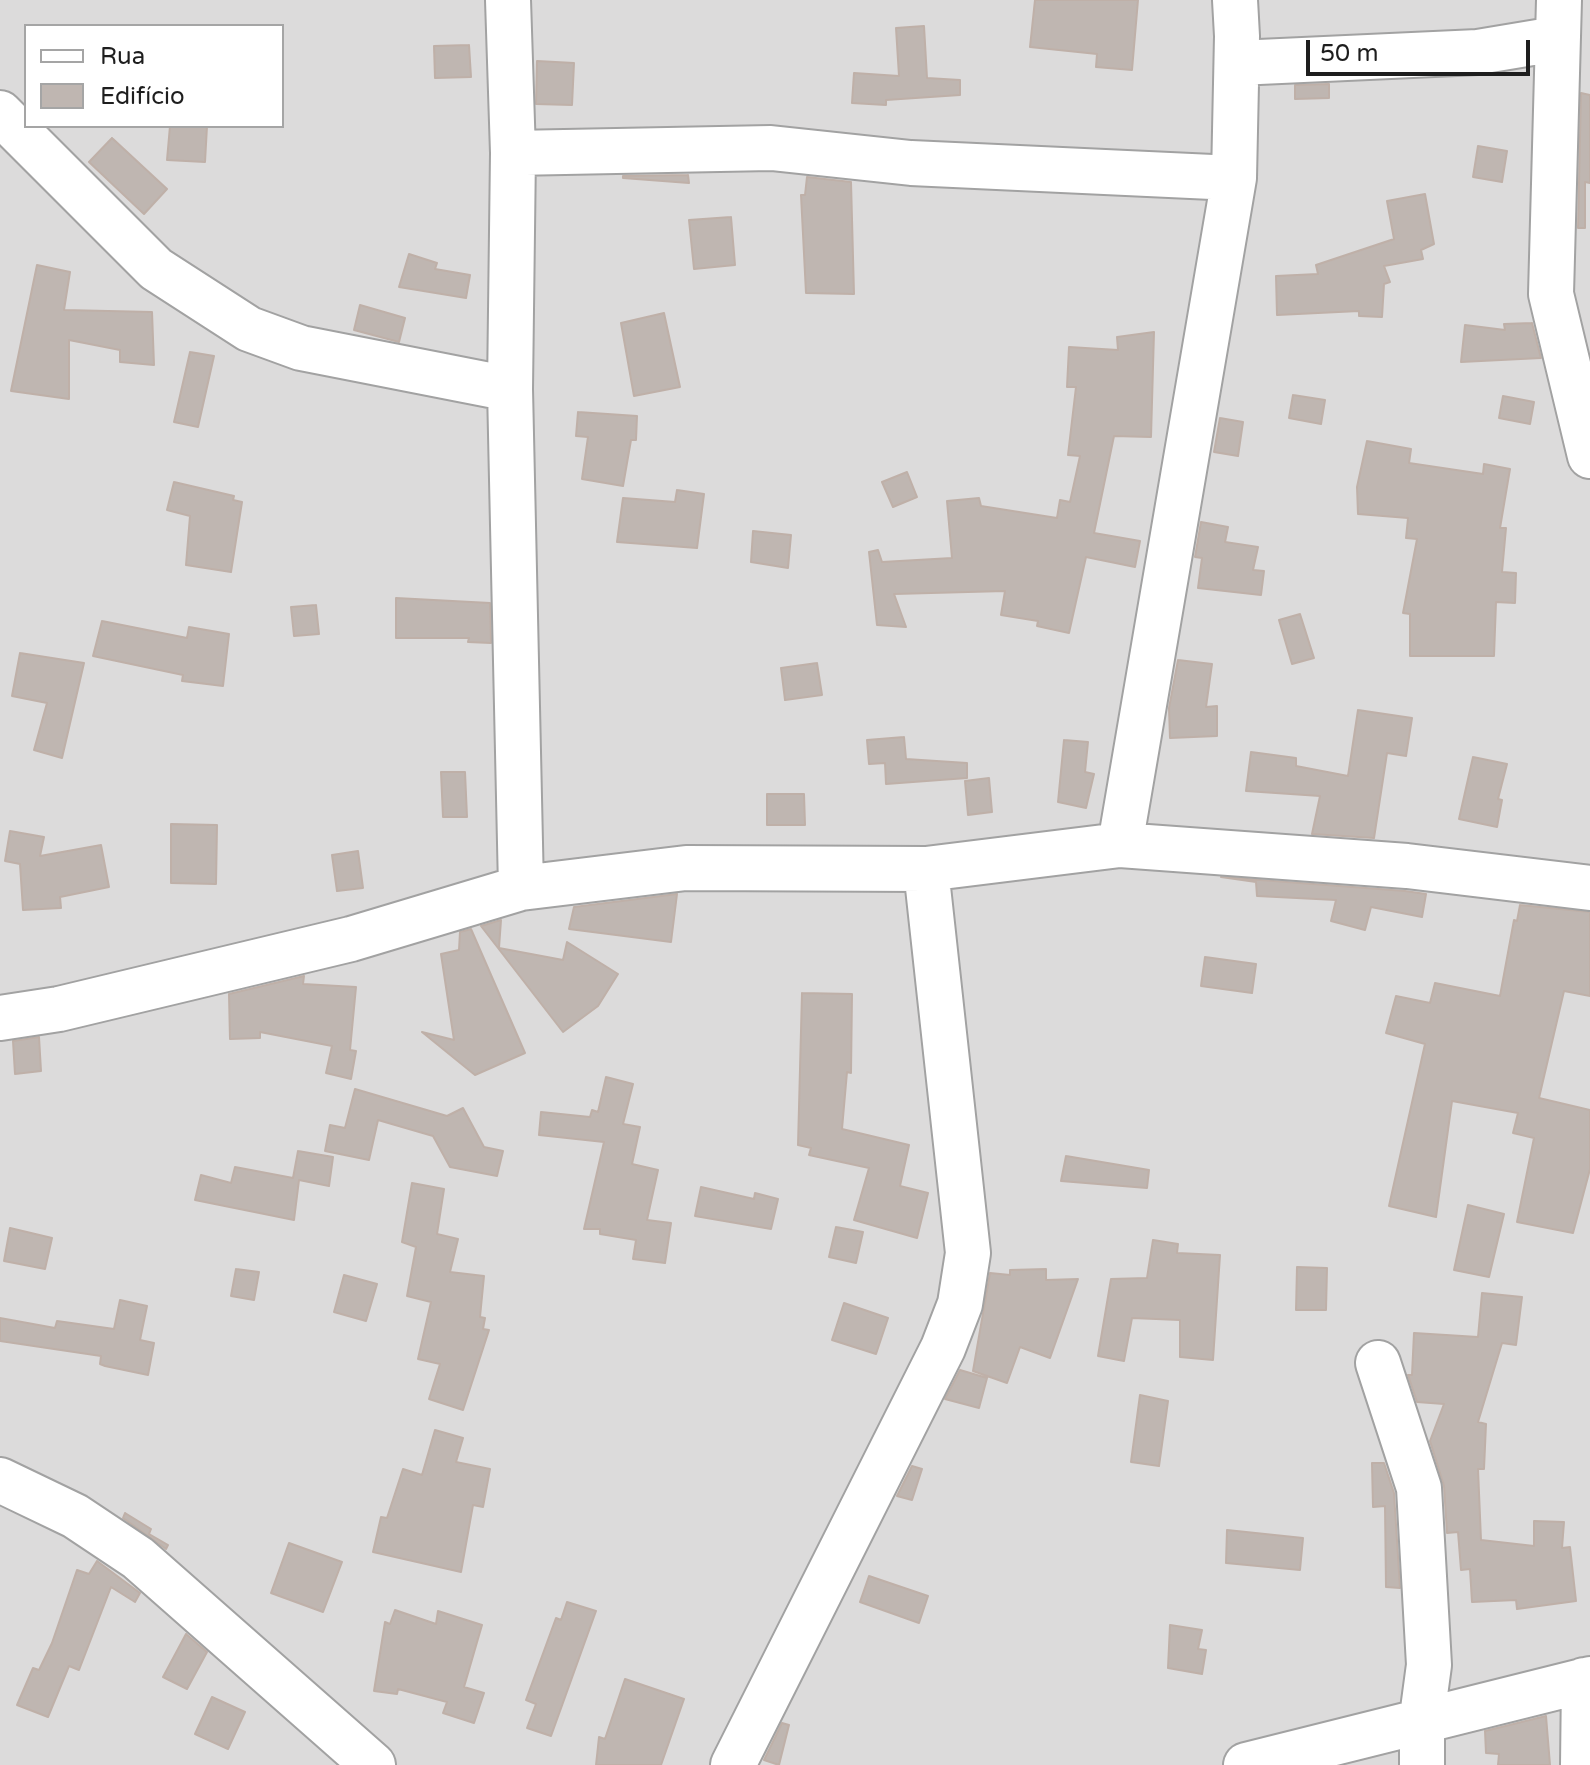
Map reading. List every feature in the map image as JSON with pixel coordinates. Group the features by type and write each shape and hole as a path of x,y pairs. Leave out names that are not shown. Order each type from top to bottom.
{"street":[{"path":"508,0 513,153 510,389 521,888"},
{"path":"1120,845 1234,178 1235,0"},
{"path":"1237,63 1478,52 1558,19 1551,294 1590,456"},
{"path":"0,113 156,269 249,329 301,348 510,389"},
{"path":"513,153 771,148 911,163 1234,178"},
{"path":"0,1018 59,1009 351,939 521,888 686,868 926,869 1120,845 1407,866 1590,888"},
{"path":"733,1765 943,1348 960,1304 968,1253 926,869"},
{"path":"1378,1363 1419,1488 1429,1665 1422,1721 1422,1765"},
{"path":"0,1480 75,1516 138,1558 373,1765"},
{"path":"1246,1765 1587,1680 1583,1765"}],"shaded area":[{"path":"0,0 1590,0 1590,1765 0,1765"}],"building":[{"path":"1035,0 1138,0 1132,70 1096,67 1097,54 1030,47"},
{"path":"924,26 927,78 960,80 960,95 886,100 886,105 852,103 854,73 899,76 896,28"},
{"path":"469,45 471,77 435,78 434,46"},
{"path":"537,61 574,63 572,105 536,104"},
{"path":"1329,84 1329,98 1295,99 1295,85"},
{"path":"1581,93 1590,95 1590,183 1585,182 1585,228 1578,228"},
{"path":"170,128 207,128 205,162 167,160"},
{"path":"112,138 167,189 144,214 89,162"},
{"path":"1478,146 1507,151 1502,182 1473,177"},
{"path":"688,175 689,183 623,178 623,176"},
{"path":"807,177 851,182 854,294 806,293 801,195 805,195"},
{"path":"1425,194 1434,244 1421,250 1423,259 1384,266 1390,282 1384,284 1382,317 1359,316 1359,311 1277,315 1276,276 1318,274 1316,265 1394,239 1387,201"},
{"path":"731,217 735,265 694,269 689,220"},
{"path":"409,254 437,263 435,269 470,275 466,298 399,287"},
{"path":"37,265 70,272 64,310 152,312 154,365 120,362 120,350 69,340 69,399 11,391"},
{"path":"360,305 405,318 399,342 354,330"},
{"path":"664,313 680,387 634,396 621,323"},
{"path":"1532,323 1541,358 1461,362 1465,325 1505,330 1504,324"},
{"path":"1154,332 1151,437 1114,436 1094,533 1140,541 1135,567 1086,557 1069,633 1037,626 1038,621 1001,615 1005,591 894,594 906,627 877,625 869,552 878,550 882,562 952,558 947,501 979,498 981,506 1057,518 1060,500 1070,502 1080,456 1068,455 1076,387 1067,387 1069,347 1118,350 1117,337"},
{"path":"190,352 214,356 198,427 174,422"},
{"path":"1293,395 1325,400 1321,424 1289,418"},
{"path":"1503,396 1534,402 1530,424 1499,418"},
{"path":"578,412 637,416 636,440 631,440 623,486 582,479 588,437 576,436"},
{"path":"1220,418 1243,422 1238,456 1214,452"},
{"path":"1367,441 1411,449 1409,463 1483,474 1484,464 1510,469 1500,528 1506,528 1502,572 1516,573 1515,603 1496,602 1494,656 1410,656 1410,614 1403,613 1417,539 1406,538 1408,518 1358,514 1357,487"},
{"path":"907,472 917,497 893,507 882,482"},
{"path":"174,482 234,496 233,500 242,502 231,572 186,565 190,516 167,510"},
{"path":"677,490 704,494 697,548 617,542 623,498 675,502"},
{"path":"1201,522 1228,527 1225,542 1258,547 1253,570 1264,571 1261,595 1198,588 1202,558 1195,557"},
{"path":"753,531 791,535 788,568 751,562"},
{"path":"396,598 490,603 491,643 468,642 469,638 396,638"},
{"path":"316,605 319,634 294,636 291,607"},
{"path":"1300,614 1314,658 1292,664 1279,620"},
{"path":"102,621 187,638 189,627 229,634 223,686 182,681 183,675 93,656"},
{"path":"20,653 84,663 62,758 34,750 47,703 12,696"},
{"path":"1178,660 1212,664 1206,707 1217,706 1217,736 1170,738 1169,708"},
{"path":"817,663 822,695 785,700 781,668"},
{"path":"1358,710 1412,718 1406,756 1387,753 1374,838 1312,834 1320,796 1246,791 1251,752 1296,758 1296,766 1348,776"},
{"path":"904,737 906,759 967,763 967,778 886,784 885,763 869,764 867,740"},
{"path":"1064,740 1088,742 1085,772 1094,774 1086,808 1058,802"},
{"path":"1473,757 1507,764 1498,799 1502,800 1497,827 1459,819"},
{"path":"441,772 465,772 467,817 443,817"},
{"path":"989,778 992,812 968,815 965,781"},
{"path":"767,794 804,794 805,825 767,825"},
{"path":"171,824 217,825 216,884 171,883"},
{"path":"10,831 44,837 40,856 101,845 109,887 60,897 61,908 23,910 20,864 5,861"},
{"path":"358,851 363,888 337,891 332,855"},
{"path":"1221,877 1426,894 1422,917 1371,907 1365,930 1331,921 1336,900 1257,896 1256,882"},
{"path":"677,894 671,942 569,929 574,907"},
{"path":"1520,905 1590,912 1590,996 1564,991 1539,1098 1590,1110 1590,1169 1573,1233 1517,1222 1534,1138 1513,1133 1518,1113 1452,1101 1436,1217 1389,1206 1425,1044 1386,1033 1396,996 1430,1003 1435,983 1500,996 1514,920 1517,921"},
{"path":"501,920 499,948 563,960 567,942 618,974 598,1006 563,1032 481,926"},
{"path":"471,929 525,1053 475,1075 422,1032 454,1040 441,954 459,950 460,932"},
{"path":"1205,957 1256,964 1252,993 1201,986"},
{"path":"304,976 303,984 356,987 350,1050 356,1051 351,1079 326,1073 332,1046 260,1032 260,1038 230,1039 229,994"},
{"path":"802,993 852,994 851,1073 847,1072 842,1129 909,1145 900,1186 928,1193 917,1238 854,1220 869,1168 809,1155 811,1148 798,1145"},
{"path":"39,1037 41,1071 15,1074 13,1041"},
{"path":"606,1077 633,1084 623,1124 640,1127 632,1164 658,1170 647,1220 671,1223 665,1263 633,1259 636,1240 600,1234 600,1229 584,1229 604,1142 539,1135 541,1112 590,1117 592,1110 598,1112"},
{"path":"355,1089 447,1116 463,1108 484,1147 503,1151 497,1176 450,1167 433,1136 378,1120 369,1160 325,1151 330,1125 345,1128"},
{"path":"298,1151 333,1157 329,1186 299,1180 294,1220 195,1200 201,1175 231,1183 235,1167 293,1178"},
{"path":"1066,1156 1149,1170 1147,1188 1061,1181"},
{"path":"412,1183 444,1189 437,1234 458,1239 450,1272 484,1276 480,1317 485,1318 483,1329 489,1330 463,1410 429,1399 440,1364 418,1359 431,1302 407,1296 416,1247 402,1242"},
{"path":"701,1187 754,1199 755,1193 778,1199 771,1229 695,1216"},
{"path":"1468,1205 1504,1214 1489,1277 1454,1270"},
{"path":"836,1227 863,1232 856,1263 829,1257"},
{"path":"10,1228 52,1238 45,1269 4,1261"},
{"path":"1153,1240 1178,1244 1177,1253 1220,1255 1213,1360 1180,1357 1180,1320 1132,1318 1124,1361 1098,1356 1111,1279 1147,1278"},
{"path":"1297,1267 1327,1268 1326,1310 1296,1310"},
{"path":"236,1269 259,1272 254,1300 231,1296"},
{"path":"1046,1269 1046,1280 1078,1279 1050,1358 1020,1347 1007,1383 973,1371 990,1273 1010,1275 1010,1270"},
{"path":"344,1275 377,1284 366,1321 334,1312"},
{"path":"1482,1293 1522,1297 1516,1345 1502,1343 1478,1422 1486,1424 1484,1469 1478,1469 1481,1540 1534,1546 1534,1521 1564,1522 1562,1548 1570,1547 1576,1601 1517,1609 1516,1600 1472,1602 1470,1569 1461,1570 1458,1532 1447,1533 1444,1486 1430,1441 1444,1404 1417,1402 1408,1375 1412,1375 1414,1333 1478,1337"},
{"path":"120,1300 147,1306 140,1340 154,1343 148,1375 100,1364 101,1356 0,1341 0,1318 55,1328 57,1321 114,1329"},
{"path":"844,1303 888,1318 876,1354 832,1340"},
{"path":"960,1370 987,1378 979,1408 945,1399"},
{"path":"1140,1395 1168,1401 1159,1466 1131,1462"},
{"path":"435,1430 463,1438 456,1462 490,1469 483,1507 473,1505 461,1572 373,1552 381,1517 387,1518 403,1469 422,1475"},
{"path":"1372,1463 1384,1463 1394,1493 1400,1588 1386,1587 1385,1506 1373,1507"},
{"path":"912,1466 922,1469 912,1500 897,1496"},
{"path":"125,1513 151,1529 149,1534 168,1545 166,1549 123,1518"},
{"path":"1227,1530 1303,1538 1300,1570 1226,1563"},
{"path":"289,1543 342,1562 323,1612 271,1593"},
{"path":"97,1561 140,1593 135,1602 111,1587 79,1670 69,1666 48,1717 17,1705 33,1668 39,1670 52,1643 77,1570 89,1574"},
{"path":"869,1576 928,1596 919,1623 860,1602"},
{"path":"567,1602 596,1611 551,1736 527,1728 536,1704 526,1700 556,1618 561,1620"},
{"path":"395,1610 436,1624 438,1611 482,1625 464,1687 484,1693 474,1723 443,1713 447,1702 398,1689 397,1694 374,1691 385,1622 390,1624"},
{"path":"1170,1625 1202,1630 1198,1649 1206,1650 1202,1674 1168,1668"},
{"path":"186,1634 207,1652 187,1689 163,1677"},
{"path":"625,1679 684,1699 661,1765 596,1765 599,1737 605,1739"},
{"path":"212,1697 245,1712 228,1749 195,1734"},
{"path":"1546,1716 1550,1765 1498,1765 1499,1754 1486,1753 1485,1731"},
{"path":"782,1723 789,1725 779,1765 764,1760"}]}
